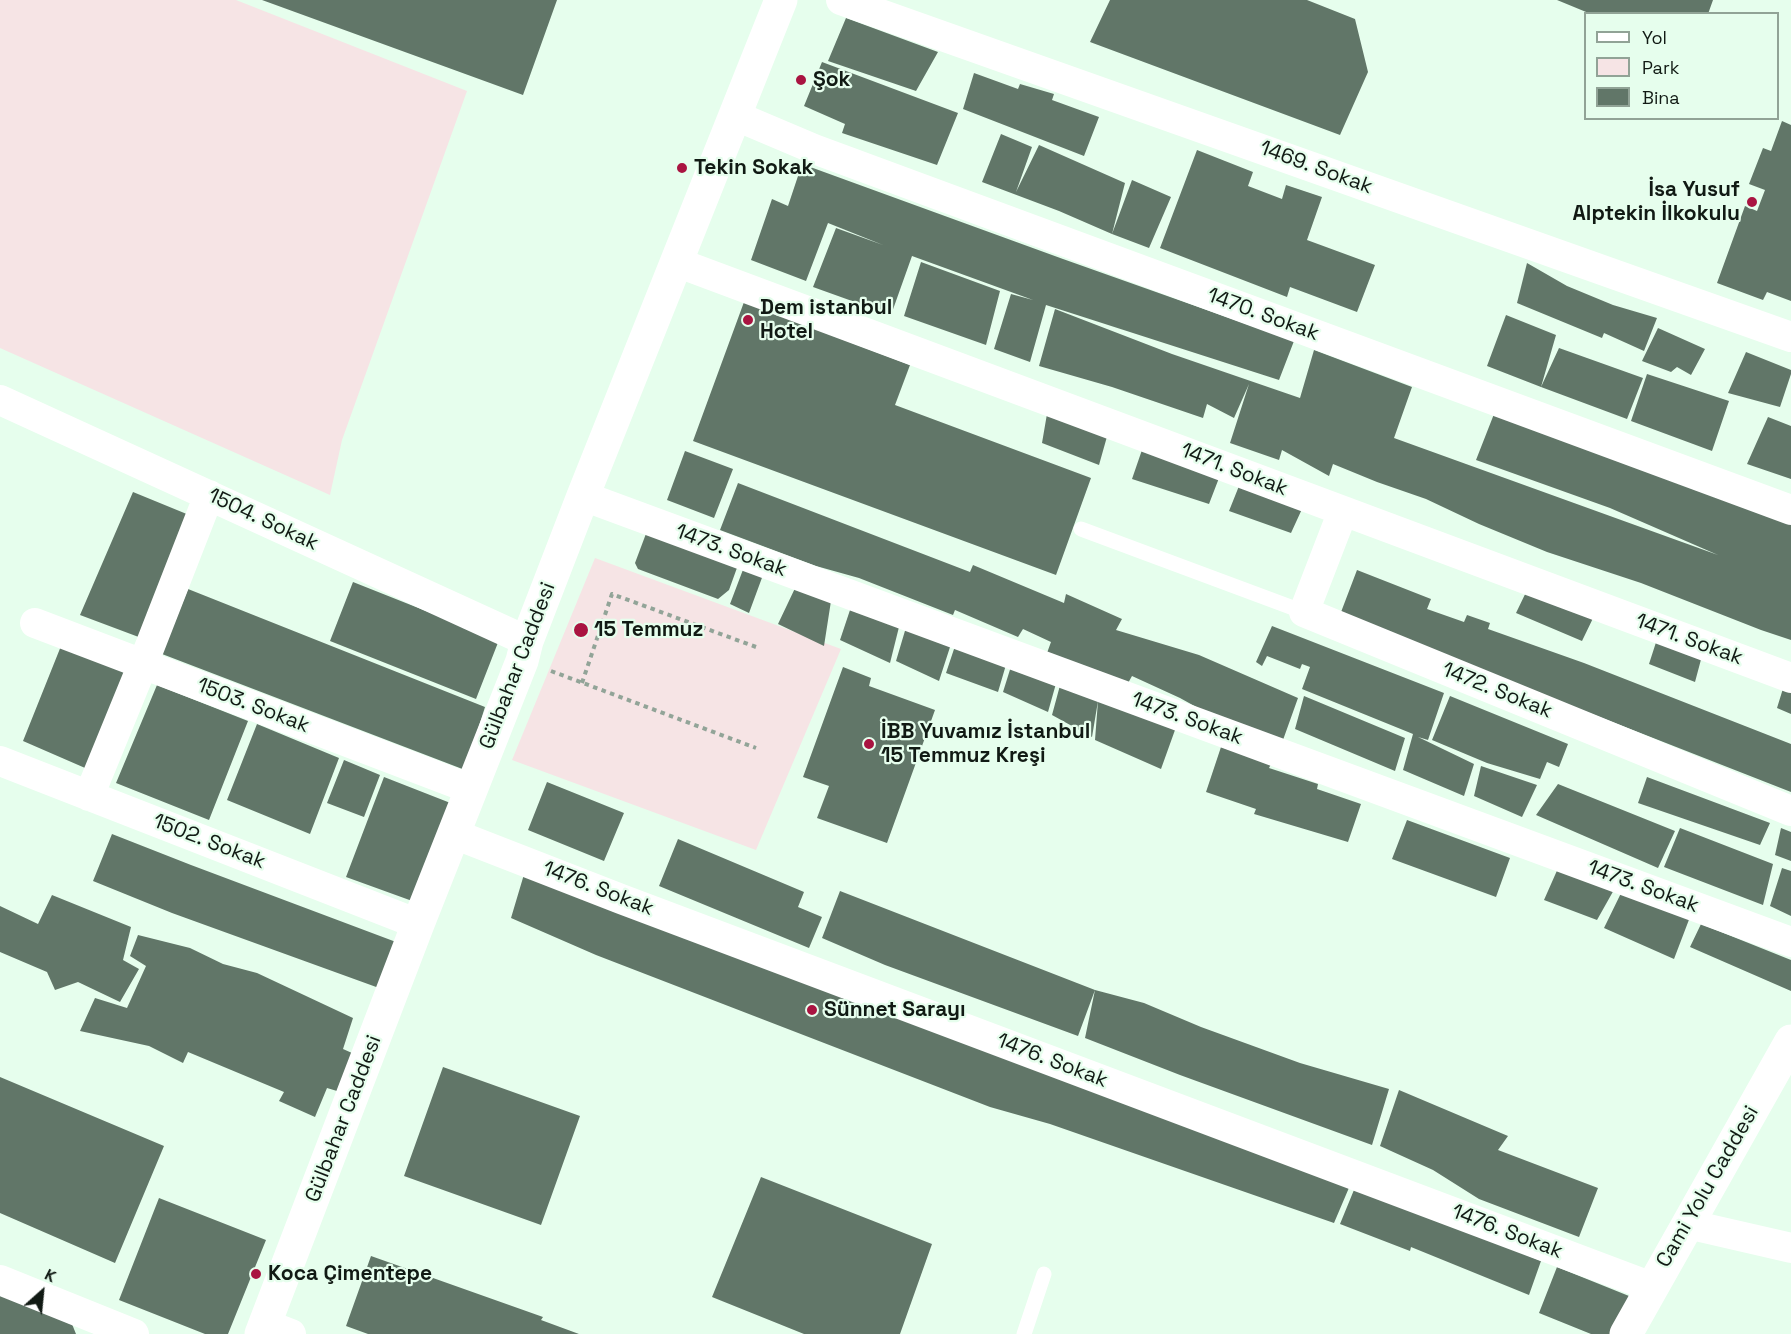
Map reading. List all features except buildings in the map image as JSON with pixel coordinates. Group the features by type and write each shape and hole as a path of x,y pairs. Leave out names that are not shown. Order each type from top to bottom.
{"main road":[{"name":"Gülbahar Caddesi","path":"272,1331 418,924 583,496 782,0"},
{"name":"Cami Yolu Caddesi","path":"1626,1334 1791,1041"}],"street":[{"name":"1469. Sokak","path":"841,0 1791,337"},
{"name":"1470. Sokak","path":"736,116 814,150 1791,510"},
{"name":"1471. Sokak","path":"676,262 1791,678"},
{"name":"1504. Sokak","path":"0,400 209,495 524,651"},
{"path":"89,796 209,495"},
{"name":"1473. Sokak","path":"583,496 1791,942"},
{"path":"1304,612 1343,511"},
{"name":"1472. Sokak","path":"1304,612 1791,811"},
{"name":"1503. Sokak","path":"35,623 471,789"},
{"name":"1502. Sokak","path":"0,761 418,924"},
{"name":"1476. Sokak","path":"454,834 1652,1287"},
{"path":"1687,1224 1791,1248"},
{"path":"0,1280 134,1334"}],"lane":[{"path":"1081,529 1304,612"},
{"path":"1024,1334 1044,1274"}],"path":[{"path":"582,683 612,594 756,648"},
{"path":"524,651 582,683 756,748"}],"green space":[{"path":"0,0 236,0 467,91 342,440 330,495 0,348"},
{"path":"595,558 841,649 756,850 512,760"}],"place":[{"name":"Şok","path":"801,80"},
{"name":"Tekin Sokak","path":"682,168"},
{"name":"İsa Yusuf Alptekin İlkokulu","path":"1752,202"},
{"name":"Dem istanbul Hotel","path":"748,320"},
{"name":"15 Temmuz","path":"581,630"},
{"name":"İBB Yuvamız İstanbul 15 Temmuz Kreşi","path":"869,744"},
{"name":"Sünnet Sarayı","path":"812,1010"},
{"name":"Koca Çimentepe","path":"256,1274"}]}
